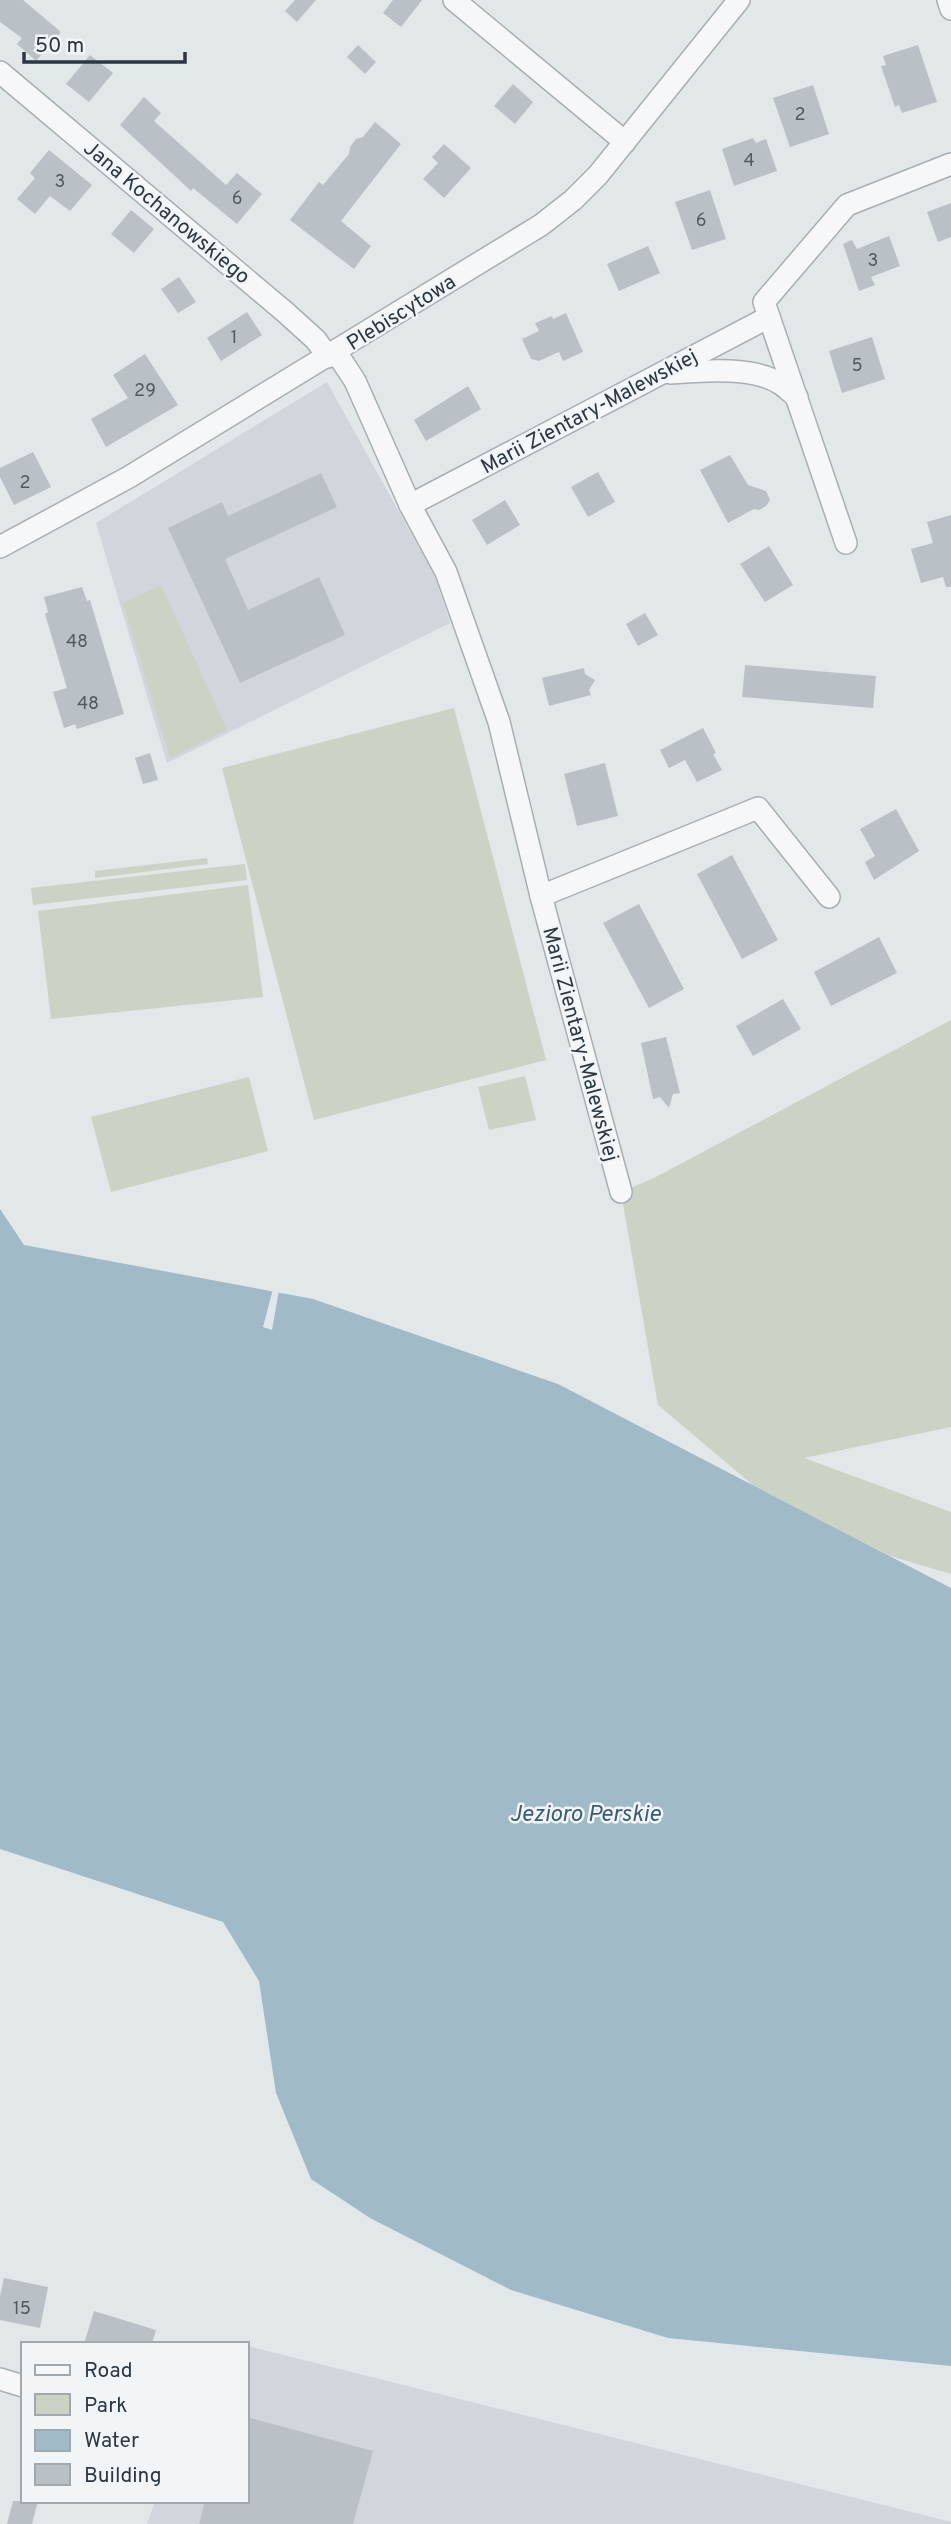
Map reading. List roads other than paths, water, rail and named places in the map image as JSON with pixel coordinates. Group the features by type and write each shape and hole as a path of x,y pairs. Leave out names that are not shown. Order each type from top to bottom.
{"street":[{"path":"454,0 625,142"},
{"name":"Plebiscytowa","path":"0,547 129,477 541,225 573,200 598,175 739,0"},
{"path":"948,0 951,9"},
{"name":"Jana Kochanowskiego","path":"0,72 332,354"},
{"path":"846,543 764,302 847,205 951,164"},
{"name":"Marii Zientary-Malewskiej","path":"410,505 769,317"},
{"name":"Marii Zientary-Malewskiej","path":"332,354 355,381 410,505 446,572 499,722 541,896 621,1192"},
{"path":"661,373 709,371 752,374 780,384 797,397"},
{"path":"541,896 758,808 829,897"},
{"path":"0,2379 21,2385"}],"water":[{"name":"Jezioro Perskie","path":"0,1209 24,1245 313,1299 558,1384 951,1588 951,2366 668,2338 511,2290 370,2218 311,2179 276,2093 259,1981 223,1922 0,1849"}]}
